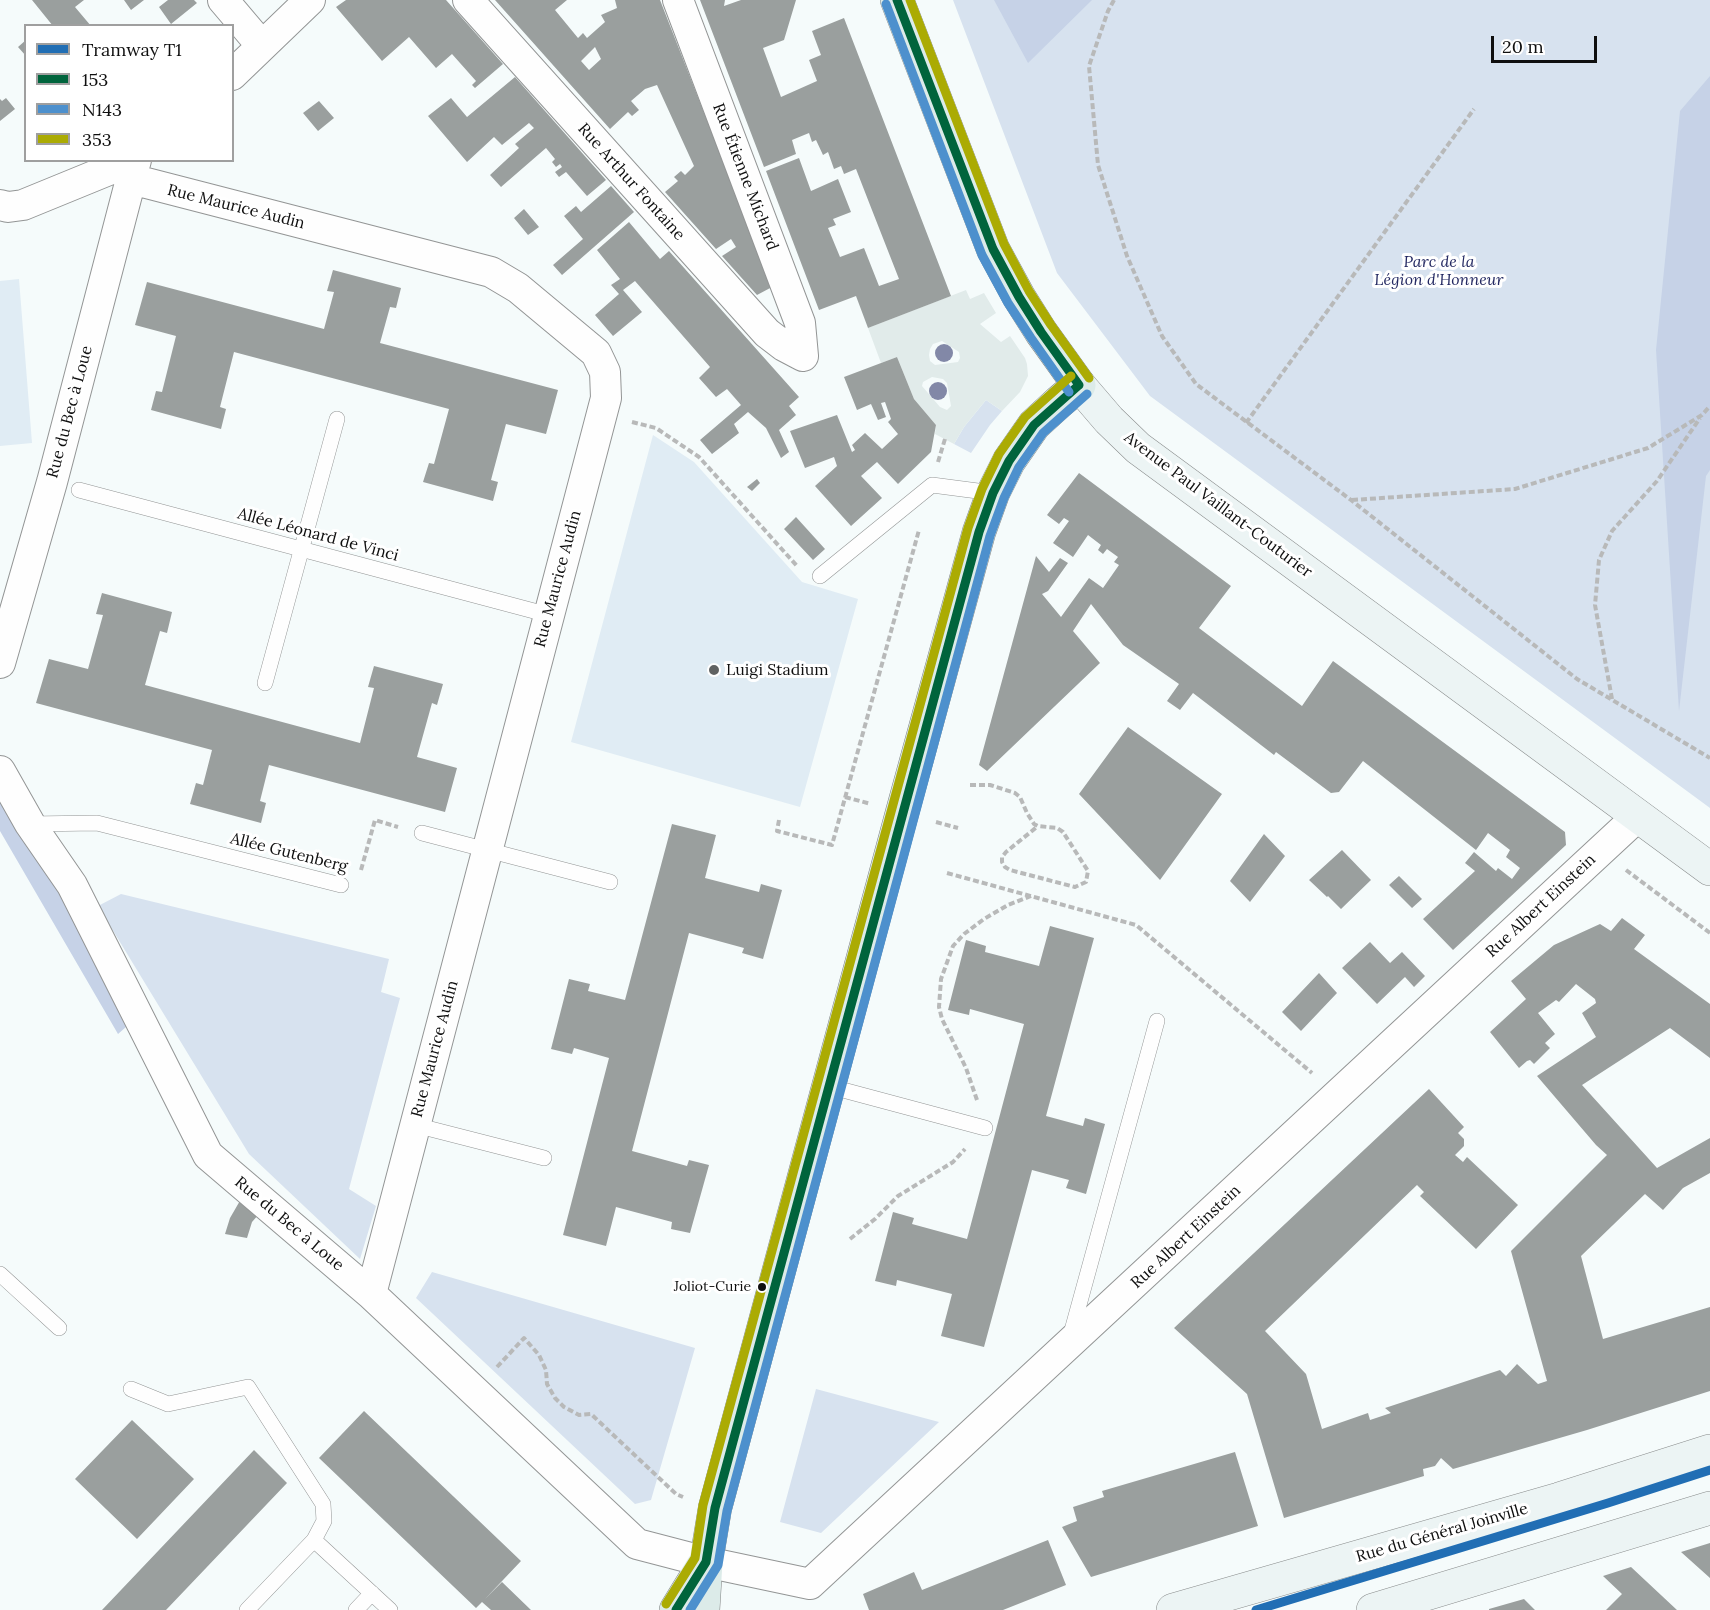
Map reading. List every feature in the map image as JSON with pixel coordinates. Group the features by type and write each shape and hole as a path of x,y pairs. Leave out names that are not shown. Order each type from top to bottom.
{"main road":[{"name":"Avenue Paul Vaillant-Couturier","path":"897,0 993,249 1041,332 1079,385 1109,420 1138,448 1710,869"},
{"path":"703,1610 706,1562 715,1508 970,565 993,493 1009,461 1034,425 1079,385"},
{"name":"Rue du Général Joinville","path":"1173,1610 1559,1499 1710,1451"},
{"path":"1373,1610 1710,1508"},
{"path":"676,1610 706,1562"}],"street":[{"path":"223,0 262,46"},
{"path":"234,73 310,0"},
{"name":"Rue Arthur Fontaine","path":"468,0 767,333 802,356"},
{"name":"Rue Étienne Michard","path":"678,0 800,323 802,356"},
{"path":"0,205 23,206 133,167"},
{"name":"Rue Maurice Audin","path":"133,167 491,272 518,288 596,353 605,372 606,398 602,414 371,1294"},
{"name":"Rue du Bec à Loue","path":"0,663 52,483 133,167"},
{"name":"Rue du Bec à Loue","path":"0,771 30,824 72,885 208,1155 371,1294 638,1544 706,1562"},
{"name":"Rue Albert Einstein","path":"706,1562 810,1584 1638,816"}],"lane":[{"path":"265,682 337,419"},
{"path":"820,576 932,485 993,493"},
{"name":"Allée Léonard de Vinci","path":"79,490 549,615"},
{"name":"Allée Gutenberg","path":"30,824 97,823 341,885"},
{"path":"422,833 610,882"},
{"path":"1068,1346 1157,1021"},
{"path":"828,1086 986,1128"},
{"path":"415,1125 544,1158"},
{"path":"0,1274 59,1328"},
{"path":"130,1389 168,1404 248,1387 323,1504 324,1521 314,1540 247,1610"},
{"path":"314,1540 390,1610"},
{"path":"356,1610 372,1593"}],"path":[{"path":"1114,0 1089,66 1098,165 1127,256 1162,336 1196,384 1351,500 1577,679 1710,758"},
{"path":"1246,423 1474,109"},
{"path":"1612,699 1594,605 1599,560 1612,531 1656,481 1710,406"},
{"path":"602,414 656,428 699,457 799,569 820,576"},
{"path":"1351,500 1515,489 1648,448 1702,415"},
{"path":"778,820 777,831 832,845 945,439"},
{"path":"970,785 990,785 1015,793 1020,797 1034,824 1057,828 1063,832 1088,871 1086,882 1075,887 1005,867 1002,862 1005,852 1038,826"},
{"name":"Allée Gutenberg","path":"341,885 355,889 375,820 422,833"},
{"path":"947,873 1137,925 1338,1095"},
{"path":"850,1239 898,1196 953,1162 986,1128 966,1068 942,1020 939,1007 942,979 953,946 964,933 1008,905 1030,896"},
{"path":"512,1351 524,1338 539,1355 546,1370 547,1384 555,1398 564,1407 579,1415 591,1413 676,1494 715,1508"}],"green space":[{"name":"Parc de la Légion d'Honneur","path":"953,0 1710,0 1710,808 1150,396 1057,273"},
{"path":"986,400 1002,411 971,453 954,444 964,427"},
{"path":"121,894 389,959 381,992 400,998 349,1189 376,1206 360,1259 249,1154 98,906"},
{"path":"432,1272 695,1348 651,1500 635,1504 416,1298"},
{"path":"816,1389 939,1422 821,1533 780,1522"}],"shaded area":[{"path":"994,0 1092,0 1028,63"},
{"path":"1710,76 1710,470 1706,476 1679,711 1656,350 1680,111"},
{"path":"19,279 32,443 0,446 0,281"},
{"path":"966,290 970,299 984,293 996,313 980,324 1001,342 1010,336 1025,358 1028,376 1020,392 1002,411 986,400 964,427 954,444 935,434 936,425 914,399 897,357 881,363 868,328","holes":["942,341 959,352 958,362 935,365 930,361 930,349 933,344","932,377 943,379 947,383 951,406 947,410 940,407 922,386 923,382"]},
{"name":"Luigi Stadium","path":"653,435 694,462 802,582 858,599 800,807 571,742"},
{"path":"0,791 134,1020 118,1034 0,831"}],"building":[{"path":"32,0 84,0 75,7 89,24 51,24"},
{"path":"124,0 144,0 131,10"},
{"path":"168,0 194,0 197,3 171,24 159,7"},
{"path":"346,0 446,0 503,64 475,88 472,85 476,81 452,54 436,68 409,37 382,61 336,7"},
{"path":"495,0 567,0 555,10 578,38 583,33 587,38 605,22 601,15 617,8 615,0 660,0 772,287 757,295 722,256 736,247 731,239 716,249 665,192 678,181 674,177 681,171 685,175 694,166 657,85 645,89 631,101 639,110 632,116 628,112 610,129","holes":["595,47 601,59 589,70 581,61"]},
{"path":"700,0 725,0 724,6 741,0 796,0 784,40 763,48 781,97 817,81 809,60 821,55 812,31 844,18 951,296 868,328 856,296 819,310 766,171 799,158 811,191 838,179 851,212 833,219 836,225 828,228 840,257 864,248 879,286 899,279 856,169 844,174 841,166 834,169 828,152 823,155 816,140 812,142 809,133 792,140 796,154 764,167"},
{"path":"24,42 24,54 18,47"},
{"path":"515,77 606,180 587,196 566,172 559,177 555,172 562,167 560,164 556,167 552,162 555,159 546,148 501,187 490,175 519,148 515,144 534,128 529,123 502,145 494,137 467,162 428,116 451,98 467,117"},
{"path":"6,98 15,109 0,121 0,99 2,101"},
{"path":"319,101 334,118 318,131 303,113"},
{"path":"611,186 634,212 562,275 553,265 583,239 564,216 576,206 581,212"},
{"path":"524,209 539,227 528,235 514,218"},
{"path":"629,222 660,259 669,251 799,397 789,406 796,415 779,430 789,452 781,458 766,428 748,412 734,424 739,433 712,454 700,440 741,405 727,389 716,397 699,378 710,367 635,281 623,290 642,312 613,336 595,315 619,294 611,285 620,279 597,250"},
{"path":"333,270 401,288 396,308 390,307 380,343 558,390 546,434 506,424 491,480 498,482 493,501 423,482 429,463 434,464 449,409 234,352 220,407 226,409 221,429 151,410 156,391 162,392 176,336 135,325 147,282 324,329 334,292 327,291"},
{"path":"897,357 914,399 936,425 931,452 898,484 877,462 861,476 882,498 851,526 815,486 837,466 834,457 805,468 790,431 837,415 852,452 855,450 852,445 865,433 882,449 898,434 888,422 891,419 885,402 881,403 886,417 878,420 871,404 857,410 844,377"},
{"path":"1079,473 1231,586 1199,628 1302,706 1333,661 1565,832 1566,845 1453,950 1423,919 1475,871 1465,863 1474,852 1496,871 1498,868 1512,879 1520,868 1506,857 1510,850 1488,833 1476,850 1363,761 1339,792 1331,793 1276,752 1274,755 1193,693 1180,710 1167,701 1179,684 1123,645 1091,604 1073,631 1100,663 987,771 979,765 1036,556 1049,572 1060,558 1068,563 1048,591 1042,594 1061,617 1089,578 1103,588 1119,565 1114,562 1118,557 1107,549 1103,554 1098,550 1101,545 1088,535 1073,557 1053,543 1069,521 1064,518 1059,524 1047,515"},
{"path":"757,479 760,483 752,491 747,487"},
{"path":"796,517 825,549 813,560 784,529"},
{"path":"102,593 172,612 167,633 160,631 145,685 360,743 374,688 368,687 374,666 443,684 437,705 432,703 417,757 457,768 445,812 269,765 260,801 266,803 261,823 190,804 196,783 203,785 212,750 36,703 49,659 88,669 103,615 96,614"},
{"path":"1128,727 1222,794 1160,880 1079,794"},
{"path":"672,824 716,835 705,878 759,892 761,884 782,890 763,959 742,953 744,948 689,933 632,1151 687,1166 689,1160 709,1165 690,1233 671,1229 672,1222 616,1207 606,1246 563,1235 609,1058 574,1048 572,1054 551,1049 569,979 590,984 588,991 625,1000"},
{"path":"1264,834 1285,856 1250,902 1230,881"},
{"path":"1342,850 1371,880 1341,909 1309,880"},
{"path":"1399,876 1422,899 1412,908 1389,885"},
{"path":"1622,918 1645,935 1634,949 1710,1004 1710,1058 1670,1028 1582,1085 1657,1168 1710,1138 1710,1173 1683,1188 1663,1210 1645,1194 1581,1256 1603,1339 1710,1307 1710,1391 1453,1469 1441,1458 1435,1466 1423,1469 1424,1476 1284,1518 1247,1394 1174,1328 1429,1089 1464,1127 1458,1133 1464,1139 1464,1146 1455,1155 1463,1162 1467,1157 1518,1205 1476,1249 1420,1196 1424,1192 1417,1185 1265,1331 1306,1374 1322,1429 1368,1413 1370,1420 1391,1413 1385,1408 1500,1370 1506,1376 1517,1364 1538,1384 1547,1381 1511,1251 1607,1155 1537,1076 1596,1037 1582,1013 1596,1003 1595,999 1576,984 1559,1002 1556,1000 1538,1013 1555,1034 1545,1043 1550,1048 1534,1064 1530,1060 1519,1068 1490,1032 1526,999 1511,981 1554,945 1600,924 1611,931"},
{"path":"1050,926 1094,938 1046,1116 1083,1126 1085,1118 1105,1124 1086,1194 1066,1188 1069,1180 1032,1170 984,1347 941,1336 952,1294 897,1280 896,1286 875,1281 893,1212 914,1218 912,1224 967,1239 1024,1024 970,1009 969,1015 948,1010 966,940 986,946 985,952 1039,966"},
{"path":"1370,942 1390,963 1402,952 1425,976 1414,987 1405,977 1377,1004 1342,968"},
{"path":"1319,973 1337,993 1301,1031 1282,1012"},
{"path":"241,1199 259,1214 252,1222 247,1238 225,1234 230,1218"},
{"path":"364,1411 521,1561 485,1599 502,1582 531,1610 491,1610 482,1602 476,1608 319,1458"},
{"path":"132,1420 194,1479 137,1539 75,1479"},
{"path":"254,1450 287,1483 166,1610 102,1610"},
{"path":"1235,1452 1258,1526 1091,1577 1062,1527 1077,1521 1073,1507 1104,1497 1102,1491"},
{"path":"1048,1540 1066,1585 1003,1610 869,1610 863,1594 914,1572 922,1590"},
{"path":"1710,1543 1710,1578 1681,1552"},
{"path":"1631,1567 1677,1610 1606,1610 1622,1594 1603,1576"},
{"path":"1524,1599 1535,1610 1489,1610 1489,1609"}],"tram line":[{"name":"T1","path":"1256,1610 1710,1470"}],"transit line":[{"name":"153","path":"897,0 993,249 1041,332 1079,385"},
{"name":"353","path":"910,0 1004,244 1029,291 1089,378"},
{"name":"N143","path":"886,4 982,255 1008,303 1069,392"},
{"name":"353","path":"666,1604 695,1558 703,1505 968,528 982,489 999,454 1025,417 1071,376"},
{"name":"153","path":"676,1610 706,1562 715,1508 979,532 993,493 1009,461 1034,425 1079,385"},
{"name":"N143","path":"690,1610 718,1565 727,1511 990,536 1004,498 1019,467 1043,433 1087,394"}],"place":[{"name":"Luigi Stadium","path":"714,670"},
{"name":"Joliot-Curie","path":"762,1287"}]}
